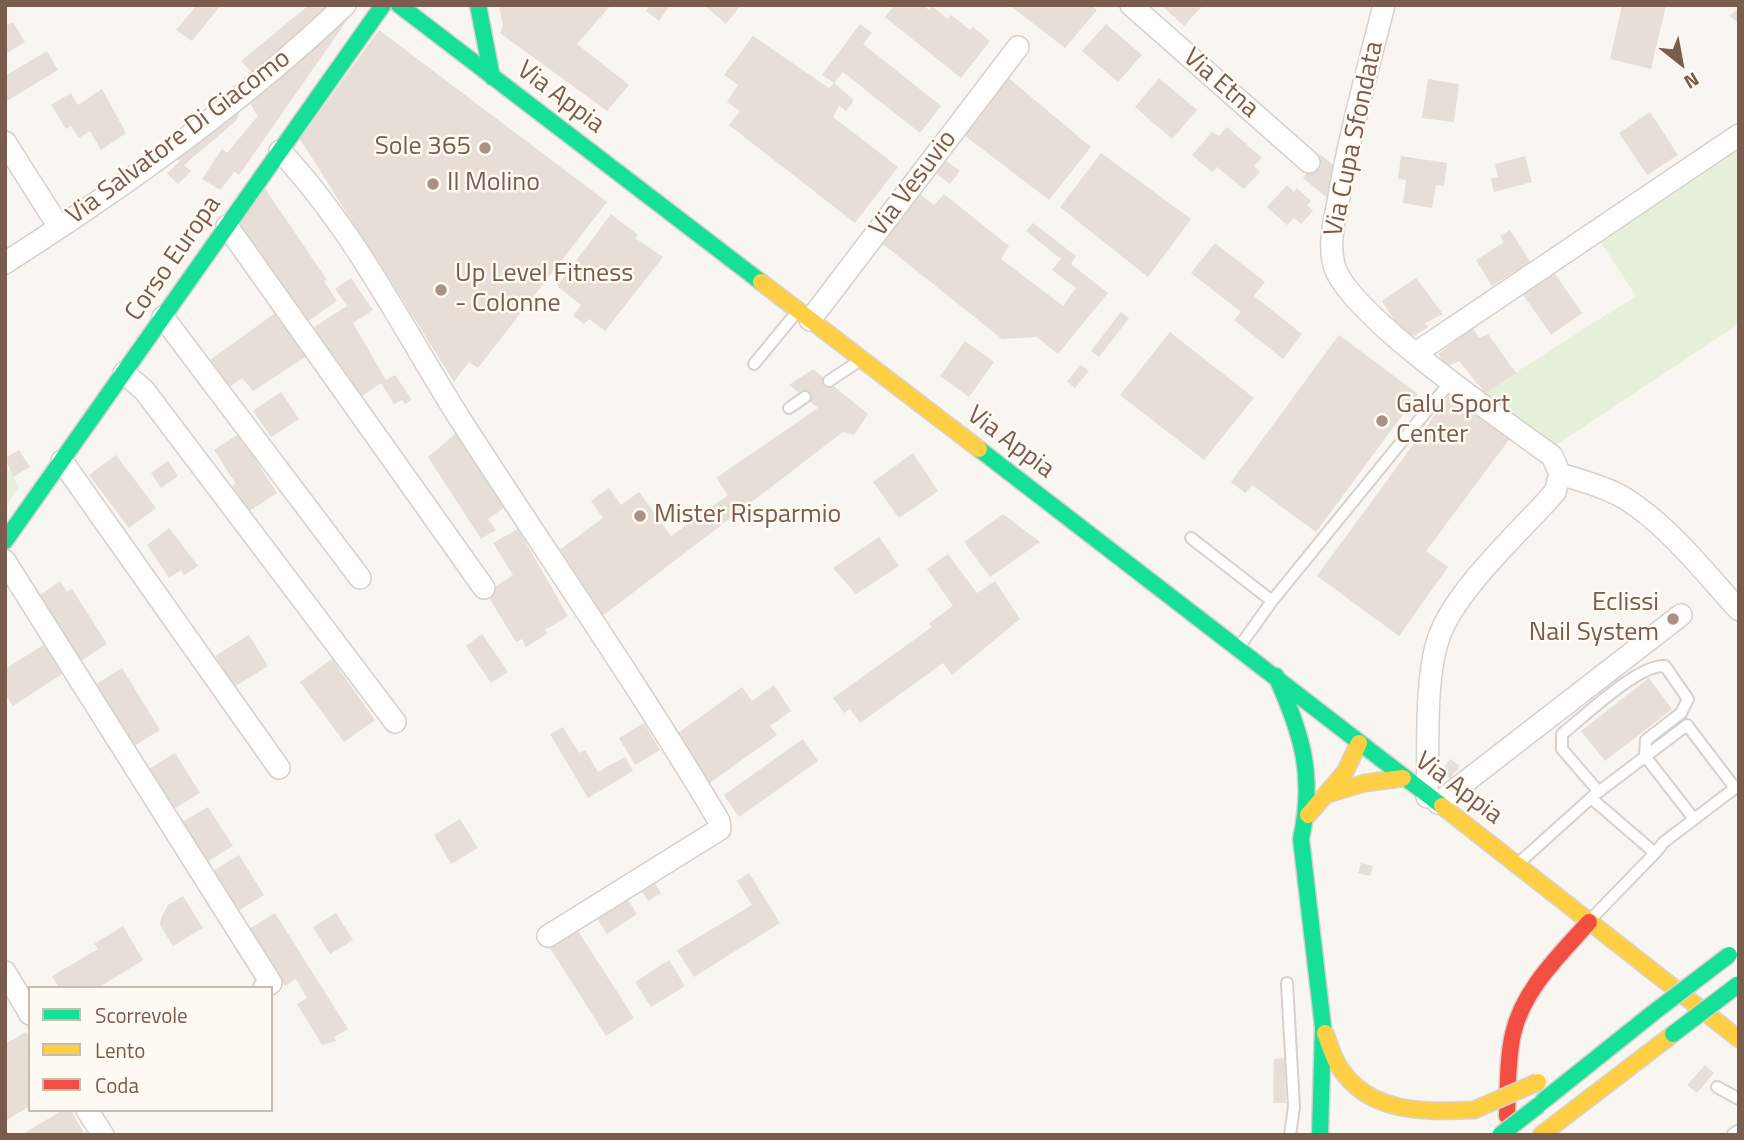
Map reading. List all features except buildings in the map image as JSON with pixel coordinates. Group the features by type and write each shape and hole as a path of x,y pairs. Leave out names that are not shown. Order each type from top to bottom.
{"main road":[{"name":"Corso Europa","path":"5,541 383,5"},
{"name":"Via Appia","path":"399,5 1276,676 1403,779 1739,1039"},
{"path":"478,5 492,77"},
{"path":"1276,676 1306,748 1310,780 1308,815 1301,839 1323,1027 1320,1135"},
{"path":"1330,743 1344,730"},
{"path":"1308,815 1345,772 1359,743"},
{"path":"1310,780 1320,761"},
{"path":"1328,794 1365,783 1403,779"},
{"path":"1502,1135 1512,1046 1520,1009 1538,982 1589,922"},
{"path":"1502,1135 1617,1040 1734,952"},
{"path":"1541,1134 1739,984"},
{"path":"1323,1027 1340,1069 1371,1099 1392,1108 1474,1110 1538,1082 1617,1040"}],"street":[{"name":"Via Salvatore Di Giacomo","path":"5,263 189,136 270,75 345,5"},
{"name":"Via Etna","path":"1131,5 1309,162"},
{"name":"Via Cupa Sfondata","path":"1384,5 1349,143 1331,250 1334,267 1346,290 1416,353 1552,456 1560,474"},
{"name":"Via Vesuvio","path":"804,316 1018,47"},
{"path":"1416,353 1739,135"},
{"path":"5,142 52,216"},
{"path":"280,151 306,178 344,230 415,349 719,821 720,829 548,936"},
{"path":"228,226 484,588"},
{"path":"163,317 360,578"},
{"path":"124,373 144,390 395,722"},
{"path":"62,461 279,768"},
{"path":"1432,800 1432,672 1438,637 1458,601 1555,492 1560,474 1606,488 1645,513 1739,610"},
{"path":"5,561 271,983 267,986"},
{"path":"1432,800 1681,615"},
{"path":"5,972 28,1011"},
{"path":"88,1112 103,1135"}],"lane":[{"path":"754,364 804,316"},
{"path":"829,381 861,359"},
{"path":"1238,648 1272,601 1451,381"},
{"path":"789,408 805,397"},
{"path":"1191,538 1272,601"},
{"path":"1656,853 1595,795 1562,749 1562,734 1637,675 1656,665 1664,666 1688,699 1686,706 1646,740 1645,756 1694,819"},
{"path":"1517,866 1536,845 1595,795 1687,725 1737,787 1664,842 1589,922"},
{"path":"1287,983 1294,1107 1290,1135"},
{"path":"1717,1087 1739,1099"},
{"path":"1733,1135 1739,1130"}],"green space":[{"path":"1739,144 1739,324 1553,447 1480,395 1636,296 1598,238"},
{"path":"5,464 19,487 5,508"}],"traffic: fast":[{"path":"5,541 383,5"},
{"path":"399,5 761,282"},
{"path":"478,5 492,77"},
{"path":"979,449 1442,806"},
{"path":"1276,676 1299,736 1306,775 1307,795 1301,839 1323,1027 1320,1135"},
{"path":"1653,1013 1729,955"},
{"path":"1673,1034 1739,984"},
{"path":"1543,1101 1653,1013"},
{"path":"1500,1135 1539,1105"}],"traffic: slow":[{"path":"761,282 979,449"},
{"path":"1308,815 1345,772 1359,743"},
{"path":"1328,794 1365,783 1403,778"},
{"path":"1442,806 1739,1039"},
{"path":"1325,1033 1340,1068 1352,1083 1367,1094 1383,1102 1418,1110 1474,1110"},
{"path":"1541,1135 1673,1034"},
{"path":"1474,1110 1538,1082"}],"traffic: jam":[{"path":"1507,1116 1510,1054 1518,1018 1544,973 1589,922"}],"place":[{"name":"Sole 365","path":"485,148"},
{"name":"Il Molino","path":"433,184"},
{"name":"Up Level Fitness - Colonne","path":"441,290"},
{"name":"Galu Sport Center","path":"1382,421"},
{"name":"Mister Risparmio","path":"640,516"},
{"name":"Eclissi Nail System","path":"1673,619"}]}
